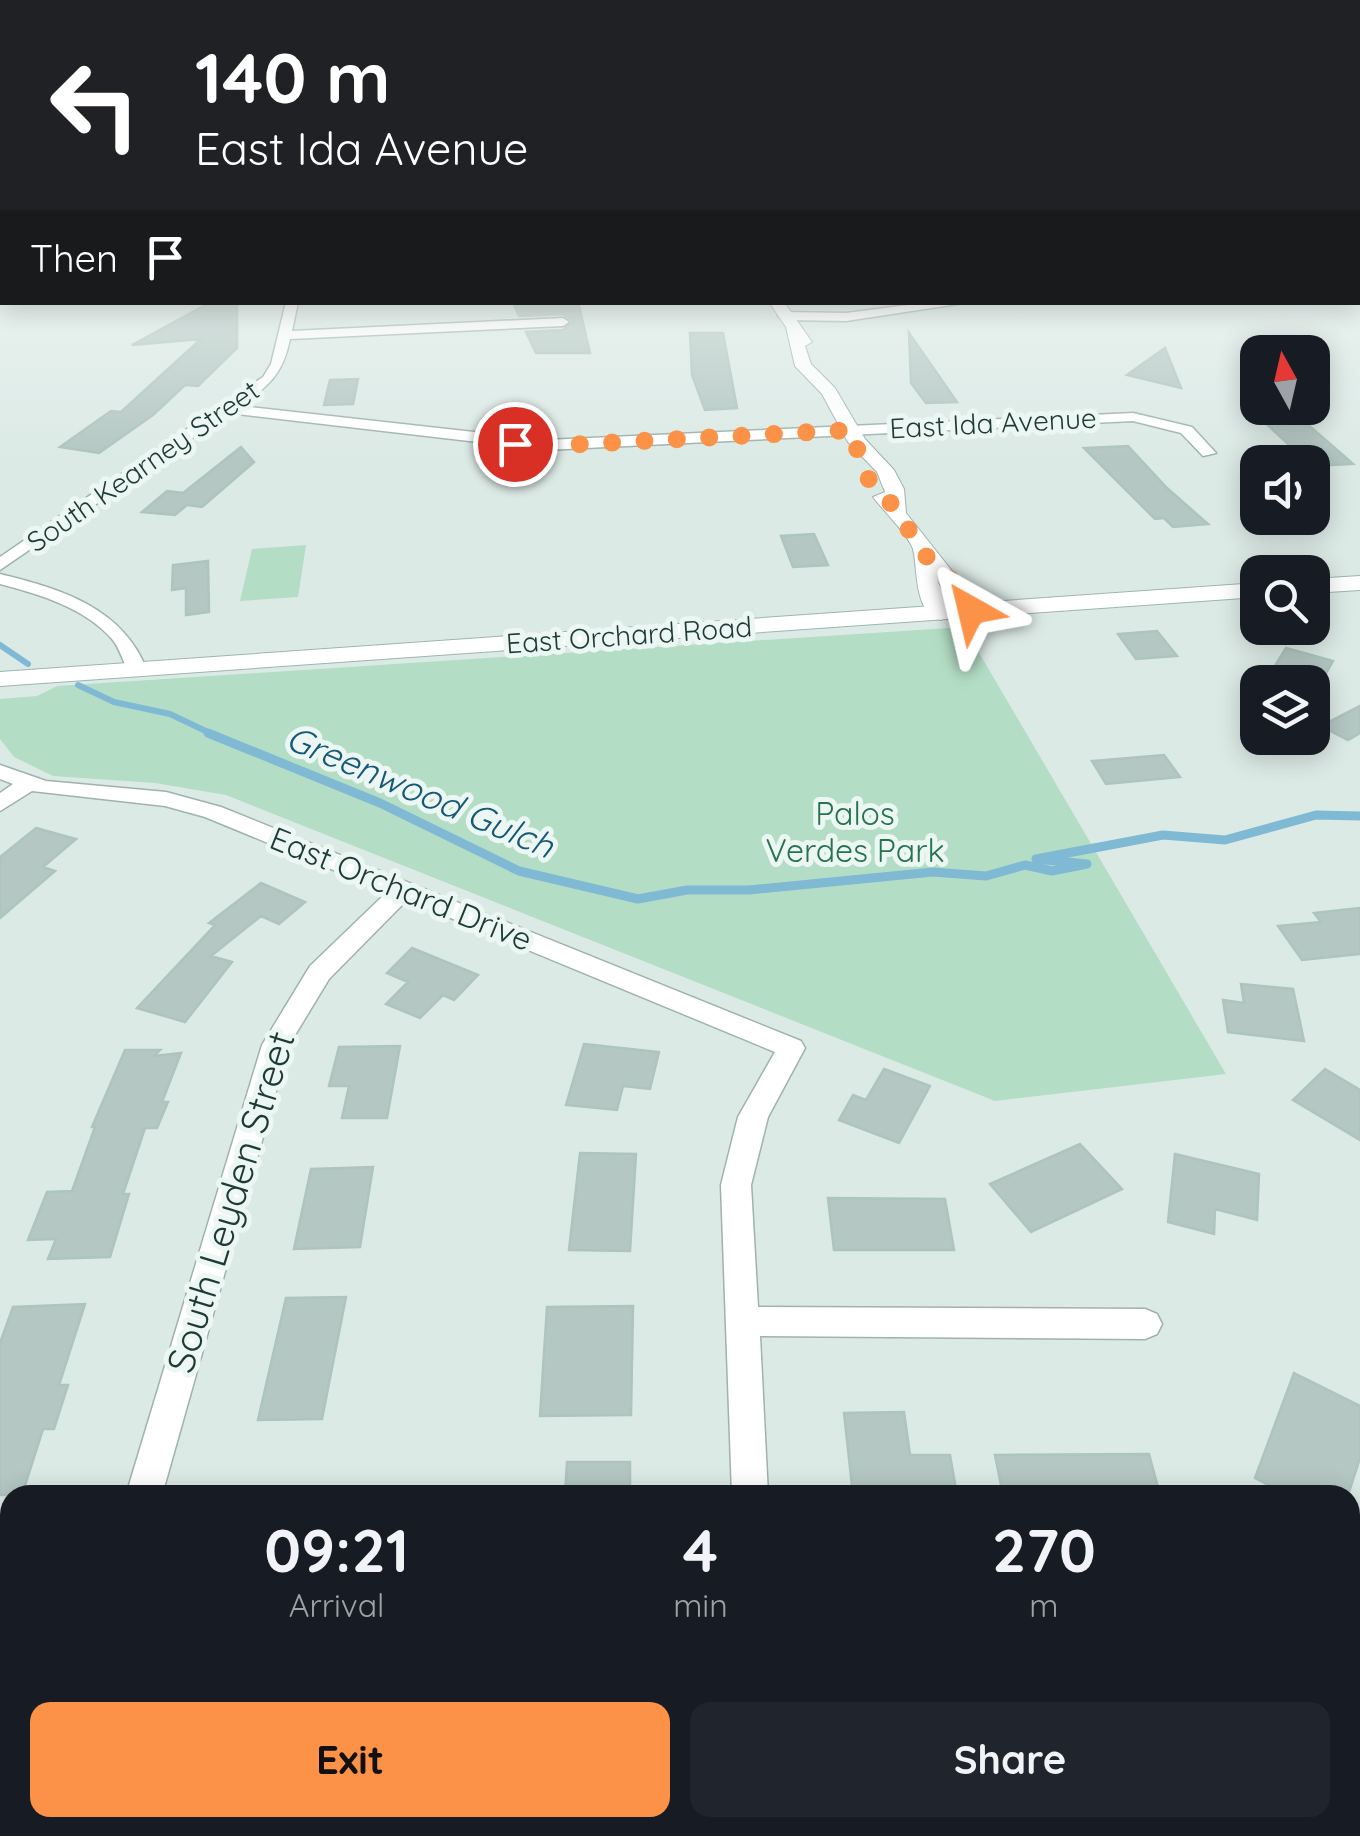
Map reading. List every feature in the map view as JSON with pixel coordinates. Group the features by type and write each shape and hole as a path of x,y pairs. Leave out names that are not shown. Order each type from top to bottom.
{"main road":[{"path":"784,316 800,362 829,392 854,436 863,470 897,510 922,552 951,580 971,610"},
{"path":"922,552 926,582 941,613"},
{"path":"1330,585 1360,583"},
{"name":"East Orchard Road","path":"0,679 1240,591"}],"street":[{"name":"South Kearney Street","path":"0,565 228,409 274,373 291,305"},
{"path":"784,316 830,318 937,305"},
{"path":"285,335 563,322"},
{"name":"East Ida Avenue","path":"228,409 530,445 854,436 1133,417 1187,430 1201,439 1208,453"},
{"path":"0,579 59,598 99,619 129,646 137,670"},
{"name":"East Orchard Drive","path":"0,772 28,784 190,804 791,1048 753,1117 740,1160 735,1210 741,1320"},
{"path":"0,804 28,784"},
{"name":"South Leyden Street","path":"147,1485 264,1074 283,1024 330,958 403,892"},
{"path":"749,1485 741,1320 1145,1324"}],"green space":[{"path":"306,545 298,597 240,601 252,549"},
{"name":"Palos Verdes Park","path":"964,627 1226,1074 995,1101 226,795 155,783 53,776 14,757 0,739 0,699 37,696 57,686"}],"building":[{"path":"205,305 237,305 237,348 198,386 185,385 153,415 99,453 60,447 111,411 121,412 201,339 132,345"},
{"path":"514,305 579,305 590,353 536,353 526,332 563,330 573,321 563,314 519,316"},
{"path":"690,333 723,333 737,408 705,410 692,375"},
{"path":"909,333 957,402 926,403 911,383"},
{"path":"1165,348 1181,388 1127,375"},
{"path":"358,379 353,404 324,405 330,380"},
{"path":"1267,425 1308,425 1353,464 1330,465 1330,445 1289,445"},
{"path":"1128,446 1208,524 1173,527 1164,518 1155,519 1084,448"},
{"path":"241,447 254,462 202,507 187,505 175,515 142,512 167,491 183,493"},
{"path":"814,534 828,565 793,567 781,536"},
{"path":"208,561 209,612 186,615 186,588 172,590 173,565"},
{"path":"1157,631 1177,656 1136,659 1118,634"},
{"path":"1286,648 1333,661 1330,666 1276,665"},
{"path":"1360,706 1360,733 1348,740 1330,731 1330,721"},
{"path":"1164,755 1180,777 1106,784 1092,761"},
{"path":"36,828 76,839 43,867 55,871 0,918 0,857"},
{"path":"261,883 305,902 279,924 261,916 211,956 232,962 185,1022 137,1008 215,925 209,923"},
{"path":"1360,908 1360,954 1302,960 1278,926 1321,922 1314,913"},
{"path":"412,948 478,975 454,1000 443,995 420,1018 386,1004 408,982 387,973"},
{"path":"1241,984 1293,989 1304,1041 1228,1032 1223,1000 1244,1003"},
{"path":"584,1044 659,1052 650,1089 623,1086 617,1110 566,1105"},
{"path":"400,1046 387,1118 342,1118 349,1086 329,1086 339,1047"},
{"path":"125,1050 160,1050 154,1056 181,1053 162,1102 168,1102 157,1128 145,1128 123,1194 129,1194 110,1257 48,1259 56,1239 28,1240 47,1192 72,1191 92,1127"},
{"path":"884,1069 930,1086 899,1143 839,1120 853,1095 866,1100"},
{"path":"1325,1069 1360,1090 1360,1140 1293,1100"},
{"path":"1080,1144 1122,1189 1031,1232 990,1184"},
{"path":"580,1153 636,1154 630,1251 569,1250"},
{"path":"1175,1154 1259,1174 1257,1220 1215,1209 1214,1234 1168,1222"},
{"path":"373,1167 360,1247 294,1249 311,1169"},
{"path":"828,1198 945,1199 954,1250 834,1250"},
{"path":"346,1297 322,1419 258,1420 286,1298"},
{"path":"85,1304 59,1385 68,1385 54,1429 43,1429 25,1485 0,1485 0,1343 13,1307"},
{"path":"633,1306 631,1415 540,1416 547,1307"},
{"path":"1294,1373 1360,1406 1360,1458 1351,1485 1269,1485 1255,1478"},
{"path":"904,1412 910,1455 950,1455 955,1485 852,1485 844,1413"},
{"path":"1149,1454 1157,1485 1001,1485 995,1455"},
{"path":"567,1462 630,1462 630,1485 566,1485"}],"waterway":[{"name":"Greenwood Gulch","path":"0,645 28,664"},
{"name":"Greenwood Gulch","path":"78,685 114,702 170,714 214,735"},
{"name":"Greenwood Gulch","path":"208,733 380,803 519,871 638,899 687,890 749,890 933,872 986,876 1025,865 1052,871 1087,864 1036,859 1163,835 1225,840 1316,815 1360,816"}],"route":[{"path":"515,444 565,445 851,430 858,458 876,491 897,510 922,552 951,580 971,610"}]}
